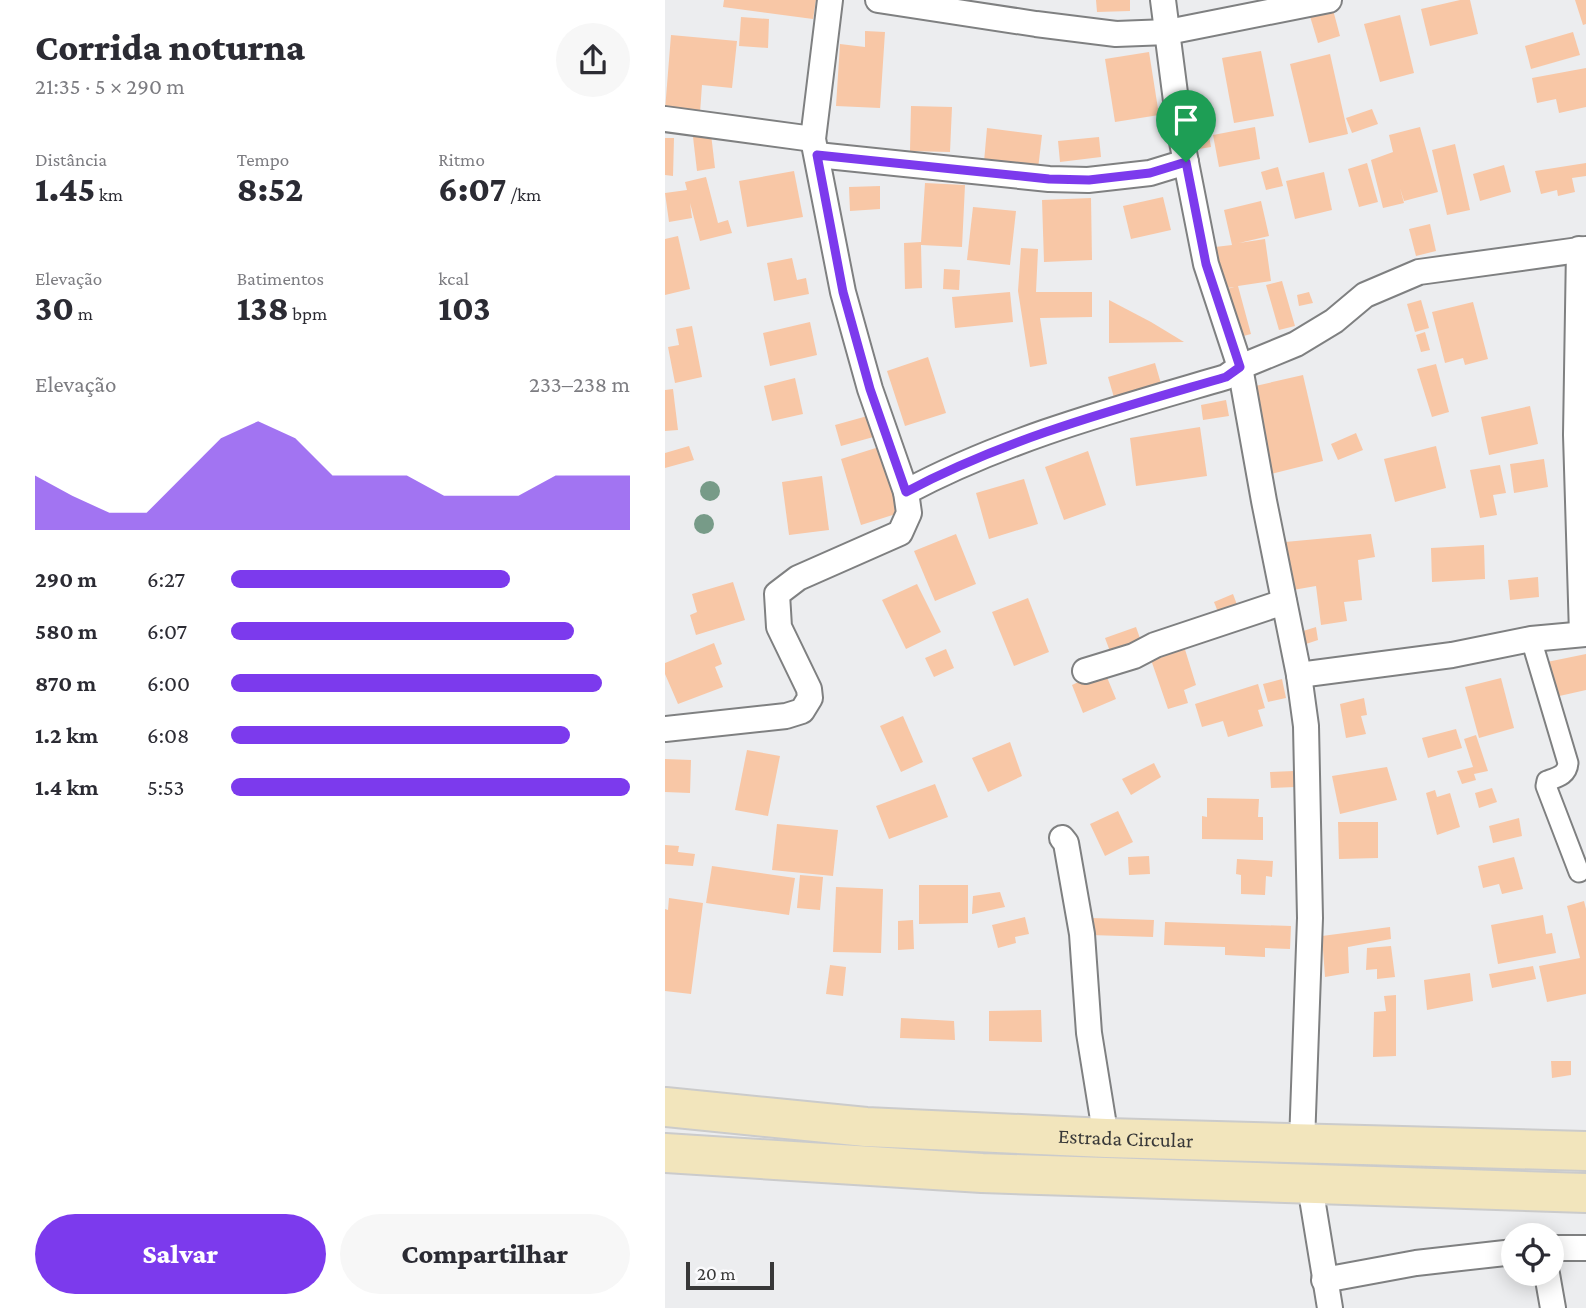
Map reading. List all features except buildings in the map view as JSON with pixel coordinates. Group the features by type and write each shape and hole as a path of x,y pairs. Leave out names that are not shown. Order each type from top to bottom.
{"main road":[{"name":"Estrada Circular","path":"665,1107 866,1128 1106,1138 1586,1151"},
{"path":"665,1153 982,1173 1310,1186 1586,1193"}],"street":[{"path":"665,729 786,716 803,711 810,698 809,689 779,627 777,594 798,578 900,533 909,513 906,492 870,389 843,292 815,147 830,0"},
{"path":"878,0 1116,34 1168,32 1329,0"},
{"path":"1163,0 1180,132 1206,264 1240,367 1299,675 1305,726 1310,918 1302,1143"},
{"path":"665,119 815,147 1049,179 1089,180 1150,173 1186,162"},
{"path":"906,492 1002,447 1087,418 1226,377 1240,367 1296,344 1334,321 1364,295 1419,272 1583,249 1576,435 1584,634 1531,639 1452,655 1299,675"},
{"path":"1085,671 1133,656 1154,645 1285,603"},
{"path":"1531,639 1568,763 1563,774 1547,781 1547,791 1579,872"},
{"path":"1062,838 1066,843 1082,934 1089,1033 1106,1138"},
{"path":"1310,1186 1330,1308"},
{"path":"1564,1248 1586,1248"},
{"path":"1324,1280 1416,1263 1501,1253"},
{"path":"1549,1286 1553,1308"}],"route":[{"path":"817,155 1049,179 1089,180 1150,173 1186,162 1206,264 1240,367 1226,377 1087,418 1002,447 906,492 870,389 843,292 817,155"}]}
